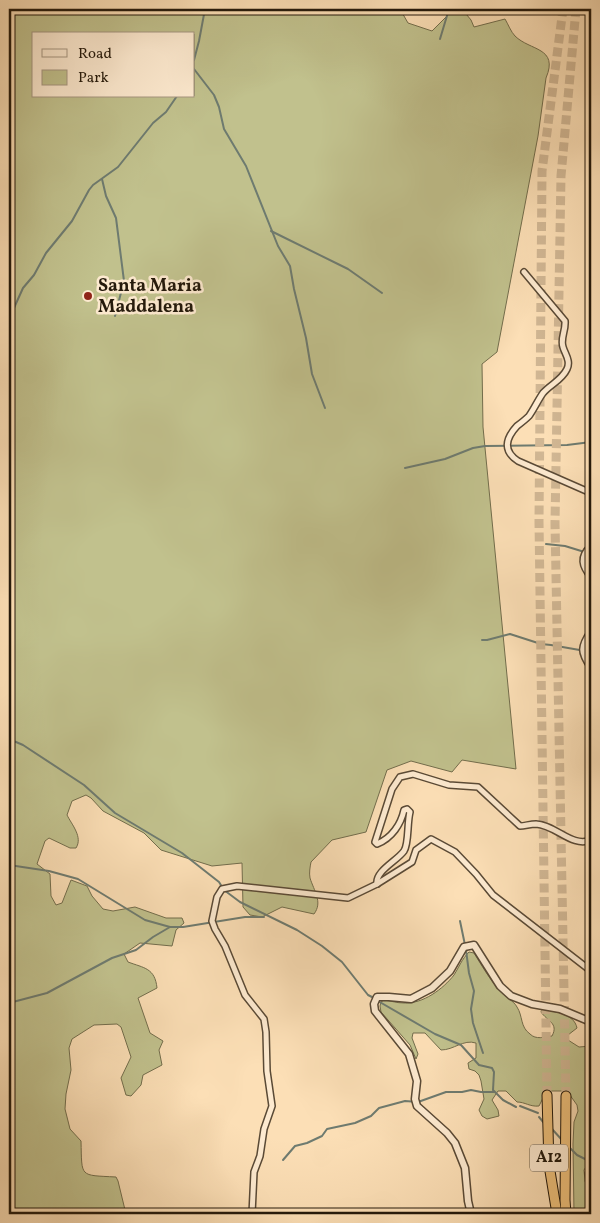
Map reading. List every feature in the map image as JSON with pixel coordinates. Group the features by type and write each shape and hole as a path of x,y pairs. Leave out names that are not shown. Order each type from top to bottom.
{"highway":[{"name":"A12","path":"547,1095 550,1165 557,1214"},
{"name":"A12","path":"566,1096 566,1214"}],"street":[{"path":"524,272 565,321 566,331 562,338 562,346 567,355 568,366 562,378 543,394 528,418 517,426 508,438 507,448 511,456 518,461 591,493"},
{"path":"591,546 586,550 582,559 584,568 591,577"},
{"path":"591,631 584,641 582,650 591,668"},
{"path":"377,884 376,880 379,874 400,856 406,848 407,822 410,812 407,809 404,810 401,822 394,831 384,841 377,844 375,842 392,789 400,777 414,774 449,785 478,787 520,826 536,824 549,827 576,842 582,843 591,840"},
{"path":"252,1214 254,1172 260,1156 264,1129 272,1106 267,1070 266,1032 264,1019 245,995 225,946 212,921 218,897 224,888 237,886 348,898 377,884 412,862 416,850 431,839 455,852 493,895 591,971"},
{"path":"471,1214 465,1168 457,1148 447,1133 418,1106 415,1099 417,1081 409,1054 380,1018 376,1011 376,1000 389,996 411,999 432,988 450,971 464,947 474,945 500,986 511,996 532,1004 560,1009 591,1022"},
{"path":"591,1170 589,1173 591,1181"}],"green space":[{"path":"9,9 400,9 408,23 432,31 454,9 462,9 474,27 505,19 515,36 541,51 549,60 538,136 497,352 482,364 483,427 516,769 462,760 452,772 411,761 387,770 366,832 332,840 311,862 310,878 318,901 317,910 314,914 282,907 262,917 250,915 243,907 242,863 212,866 161,850 144,833 103,811 86,795 72,801 67,815 78,835 76,848 70,848 49,838 45,841 37,864 50,874 51,896 56,905 62,903 71,880 87,886 92,896 103,909 113,911 135,907 166,918 182,918 184,923 176,930 172,946 140,943 124,954 128,962 148,970 156,981 157,988 138,998 150,1033 163,1041 159,1050 162,1065 143,1075 141,1085 131,1096 126,1095 121,1078 131,1057 121,1027 117,1024 94,1025 72,1039 69,1048 71,1070 65,1109 70,1129 81,1141 83,1168 85,1172 95,1176 116,1177 126,1214 9,1214"},
{"path":"469,952 474,953 496,987 516,1005 523,1025 532,1036 540,1038 552,1036 554,1032 553,1025 543,1015 542,1009 563,1014 572,1019 577,1028 568,1035 568,1040 579,1047 591,1046 591,1159 584,1170 590,1197 590,1214 574,1214 573,1144 574,1122 578,1111 577,1105 567,1091 551,1091 545,1094 539,1106 536,1106 517,1102 506,1091 498,1091 492,1100 499,1116 487,1119 482,1116 479,1110 484,1099 479,1075 469,1069 468,1063 476,1058 476,1043 467,1042 441,1050 425,1033 413,1033 412,1038 418,1054 416,1059 410,1045 381,1012 381,1002 384,1000 411,1003 432,995 454,975"}],"waterway":[{"path":"195,56 205,9"},
{"path":"440,39 449,9"},
{"path":"195,70 214,95 224,129 246,166 278,246 290,266 312,374 325,408"},
{"path":"9,319 23,288 34,275 46,253 72,221 89,190 118,167 153,123 166,112 176,98"},
{"path":"102,179 106,196 116,218 124,281 115,316"},
{"path":"271,231 348,269 382,293"},
{"path":"405,468 445,459 473,448 485,446 567,445 591,442"},
{"path":"546,544 565,546 591,554"},
{"path":"482,640 510,634 541,644 591,652"},
{"path":"9,739 23,745 84,785 115,813 182,853 219,882 224,890 240,902 297,930 322,946 342,962 368,995 374,998"},
{"path":"9,865 49,871 78,879 145,920 170,927 183,927 245,917 264,917"},
{"path":"460,921 465,945"},
{"path":"9,1003 47,993 112,958 136,950 170,927"},
{"path":"466,950 474,991 471,1009 473,1023 483,1053"},
{"path":"378,1001 435,1034 461,1045 479,1065 492,1068 494,1072 493,1090 503,1100 516,1107"},
{"path":"283,1160 295,1146 322,1136 327,1129 355,1123 371,1116 379,1108 405,1101 418,1102 446,1092 471,1090 494,1092"},
{"path":"520,1106 538,1113"},
{"path":"539,1117 544,1123"},
{"path":"552,1129 562,1140"},
{"path":"569,1147 577,1155 591,1162"},
{"path":"554,1153 562,1153"}],"tunnel":[{"path":"547,1095 539,521 542,171 563,9"},
{"path":"566,1096 555,523 561,176 576,9"}],"place":[{"name":"Santa Maria Maddalena","path":"88,296"}]}
